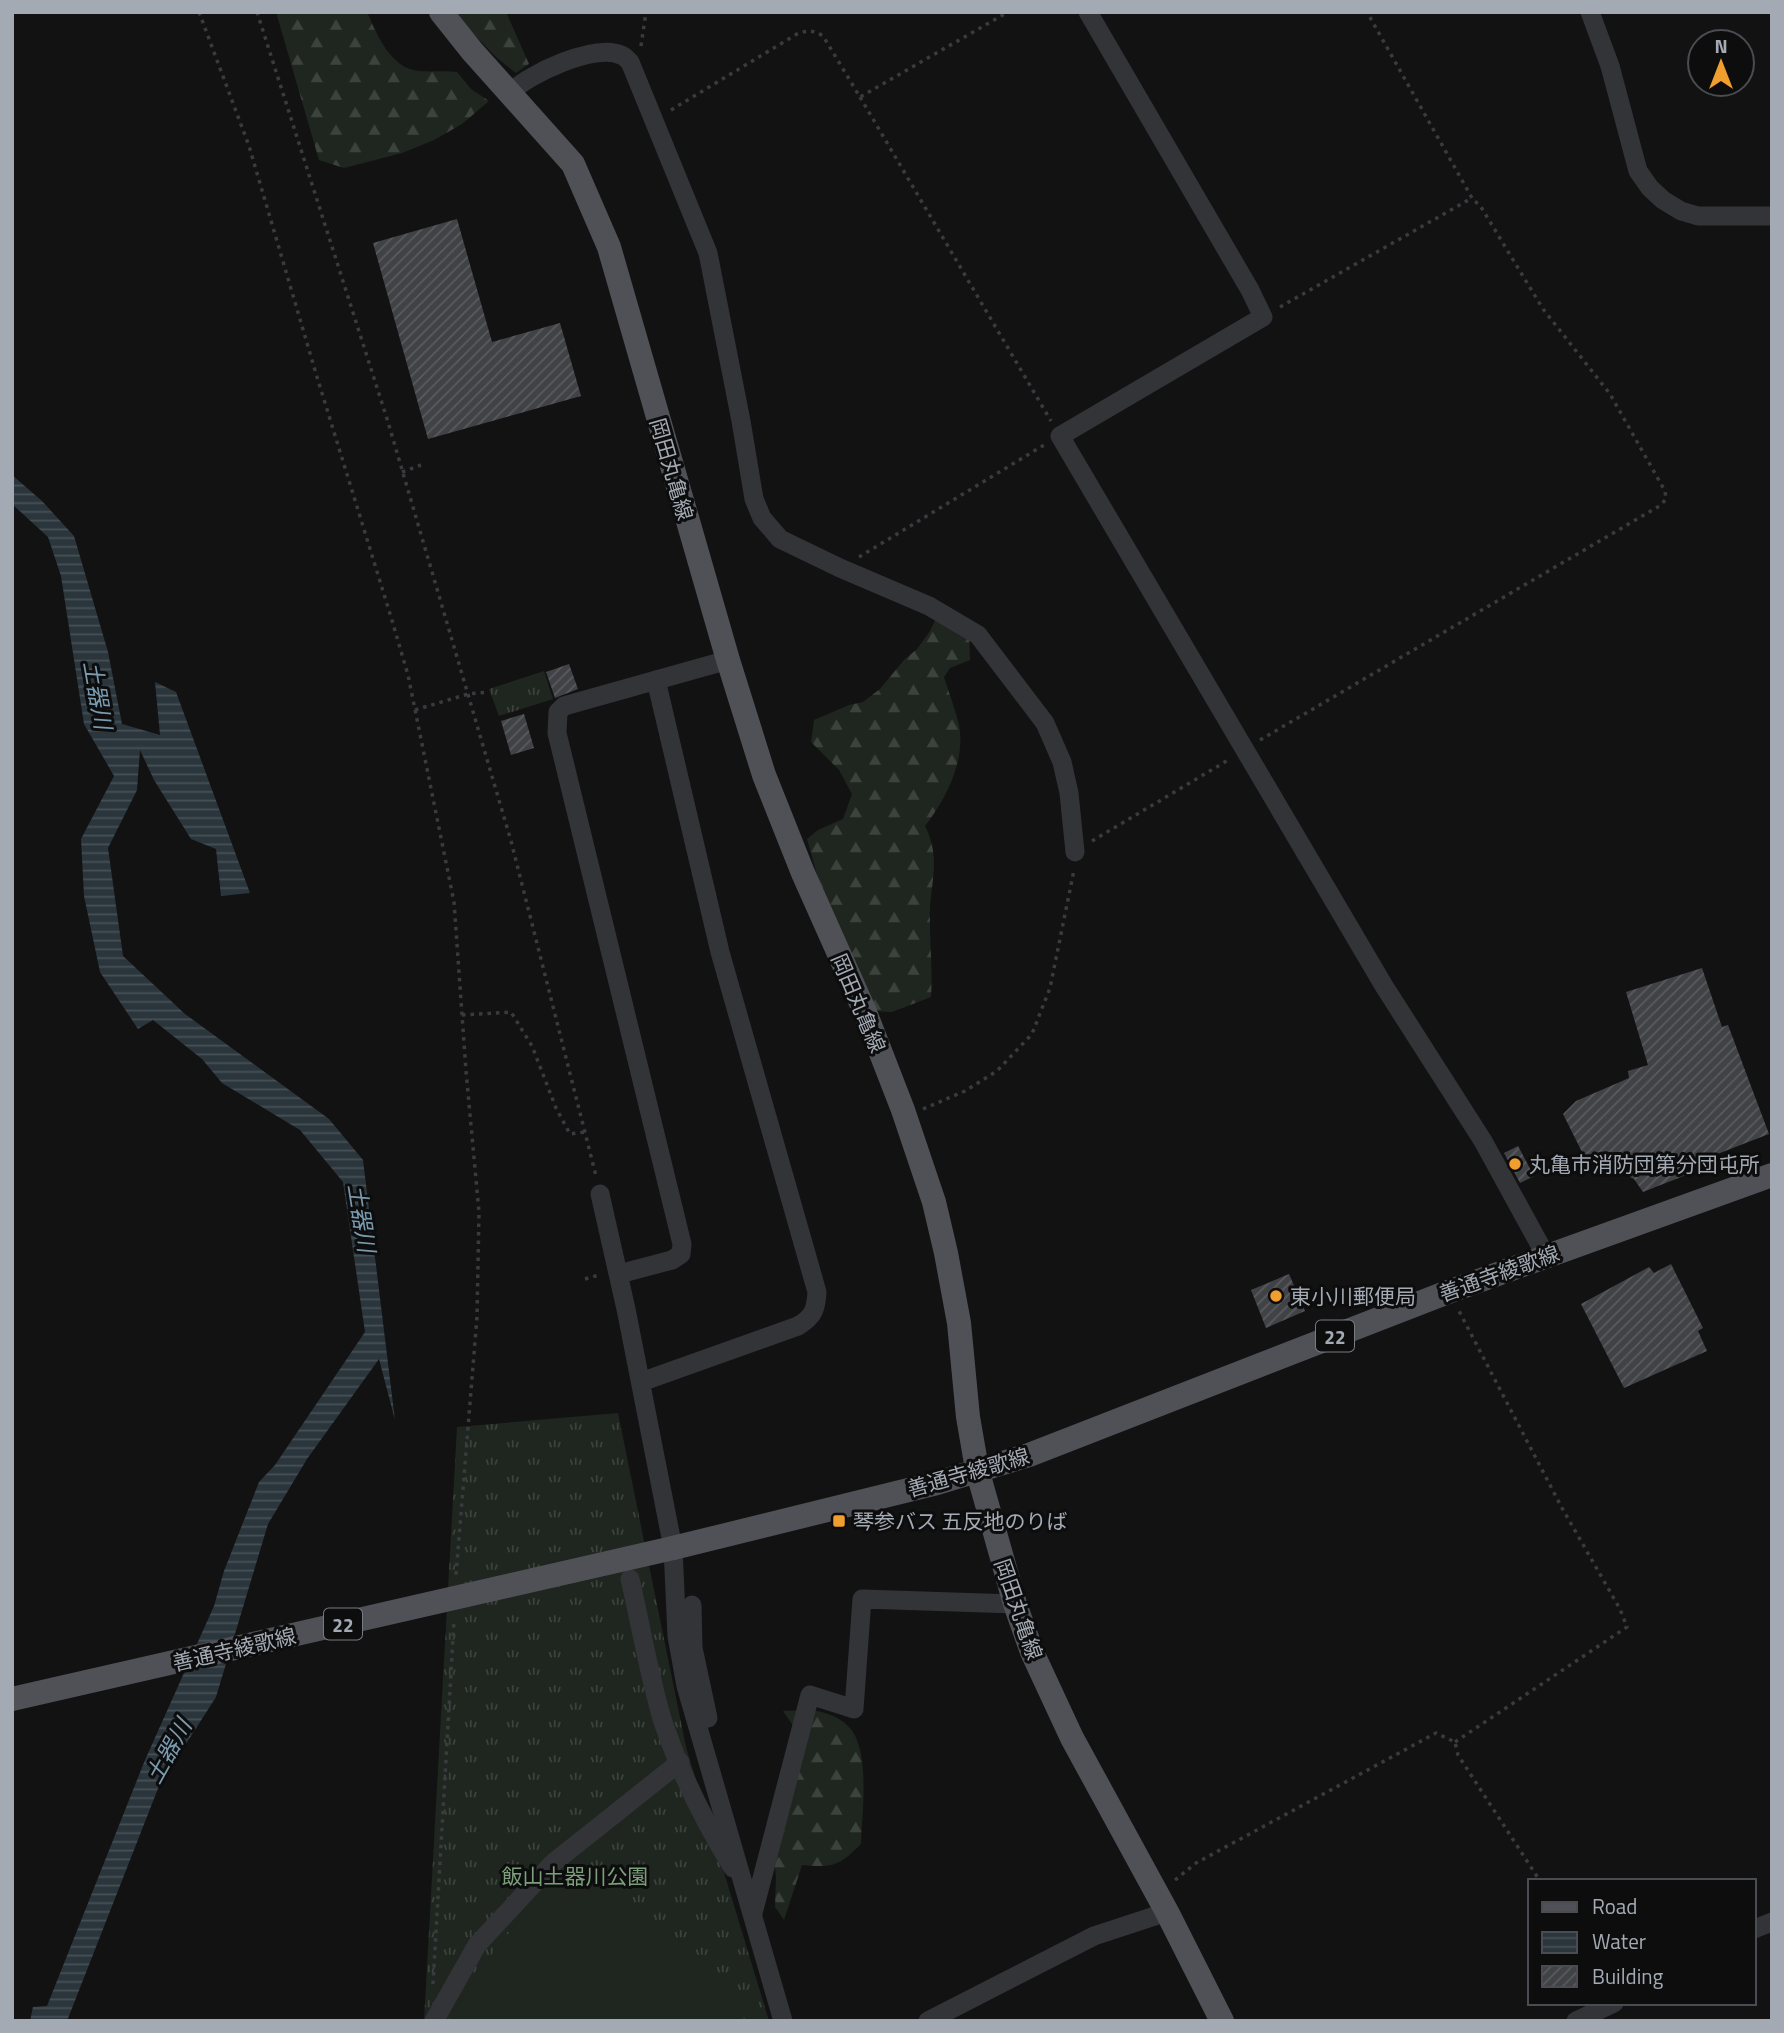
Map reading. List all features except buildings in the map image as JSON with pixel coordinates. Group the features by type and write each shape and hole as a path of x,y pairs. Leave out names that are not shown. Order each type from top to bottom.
{"main road":[{"name":"岡田丸亀線","path":"441,12 472,51 573,164 609,247 728,660 764,775 803,873 865,1012 934,1202 959,1323 968,1417 977,1469 1014,1604 1032,1653 1072,1738 1222,2021"},
{"name":"善通寺綾歌線","path":"12,1699 673,1548 937,1483 1030,1455 1448,1292 1772,1175"}],"street":[{"path":"1088,12 1250,290 1263,317 1060,436 1384,985 1476,1130 1546,1256"},
{"path":"1590,12 1610,66 1638,171 1650,188 1681,211 1698,216 1772,216"},
{"path":"510,93 526,79 578,57 601,52 622,55 630,62 708,253 754,499 762,518 780,538 840,568 929,606 978,635 1045,723 1062,762 1069,793 1075,852"},
{"path":"619,1274 672,1260 681,1254 682,1244 557,733 558,712 564,706 728,660"},
{"path":"641,1382 798,1326 811,1319 816,1307 817,1292 720,952 656,680"},
{"path":"600,1194 619,1274 673,1548 677,1636 686,1686 783,2021"},
{"path":"630,1579 663,1721 717,1843 745,1886"},
{"path":"753,1914 810,1695 854,1709 863,1599 1014,1604"},
{"path":"692,1605 693,1648 706,1711 747,1858 745,1886"},
{"path":"434,2021 477,1945 552,1863 680,1762"},
{"path":"928,2021 1161,1903"},
{"path":"1576,2021 1610,2005"}],"path":[{"path":"199,12 249,146 408,675 454,901 479,1212 477,1317 455,1587"},
{"path":"257,12 402,471 511,841 600,1194"},
{"path":"860,97 1008,12"},
{"path":"904,1115 965,1091 997,1071 1032,1034 1050,988 1074,875 1075,852 1270,733 1661,505 1666,499 1665,491 1610,394 1543,309 1488,218 1472,198 1367,12"},
{"path":"653,118 797,33 816,31 823,36 1060,436 840,568"},
{"path":"1263,317 1472,198"},
{"path":"402,471 421,465"},
{"path":"415,710 468,694 488,692"},
{"path":"462,1015 511,1012 532,1046 556,1108 570,1134 585,1132"},
{"path":"1448,1292 1627,1627 1455,1742"},
{"path":"432,1996 454,1612"},
{"path":"1161,1903 1196,1863 1436,1733 1455,1742"},
{"path":"1455,1742 1458,1755 1539,1879"}],"green space":[{"path":"276,12 367,12 384,47 405,67 413,70 457,72 471,89 489,101 462,124 434,140 402,153 344,168 319,160"},
{"path":"452,12 506,12 529,64 516,73 497,58"},
{"path":"939,612 969,632 970,660 950,668 944,677 959,725 960,752 947,791 925,826 934,857 930,908 931,997 892,1012 874,1011 817,875 807,839 818,830 843,819 852,794 839,770 811,742 814,720 863,702 880,689 917,649"},
{"path":"544,671 553,699 499,716 489,689"},
{"name":"飯山土器川公園","path":"618,1413 686,1747 769,2021 424,2021 457,1427"},
{"path":"813,1710 827,1714 848,1726 860,1749 864,1782 861,1844 835,1864 802,1865 784,1920 775,1907 774,1859 801,1737 783,1711"},
{"path":"590,1889 692,1956 726,1989 745,2021 448,2021 482,1968 527,1913 557,1891"}],"water":[{"name":"土器川","path":"12,475 42,501 74,536 108,652 122,724 160,735 155,682 176,692 250,893 221,896 216,849 191,839 154,780 140,750 137,790 108,848 123,956 185,1014 329,1119 363,1160 395,1420 379,1359 307,1459 268,1524 216,1697 159,1786 67,2021 30,2021 33,2007 47,2006 145,1760 214,1606 224,1571 259,1482 275,1465 365,1332 343,1182 300,1130 222,1083 202,1059 153,1020 138,1029 100,972 84,896 81,839 114,776 84,724 61,576 48,537 12,504"}],"place":[{"name":"丸亀市消防団第分団屯所","path":"1515,1164"},
{"name":"東小川郵便局","path":"1276,1296"},
{"name":"琴参バス 五反地のりば","path":"839,1521"}]}
